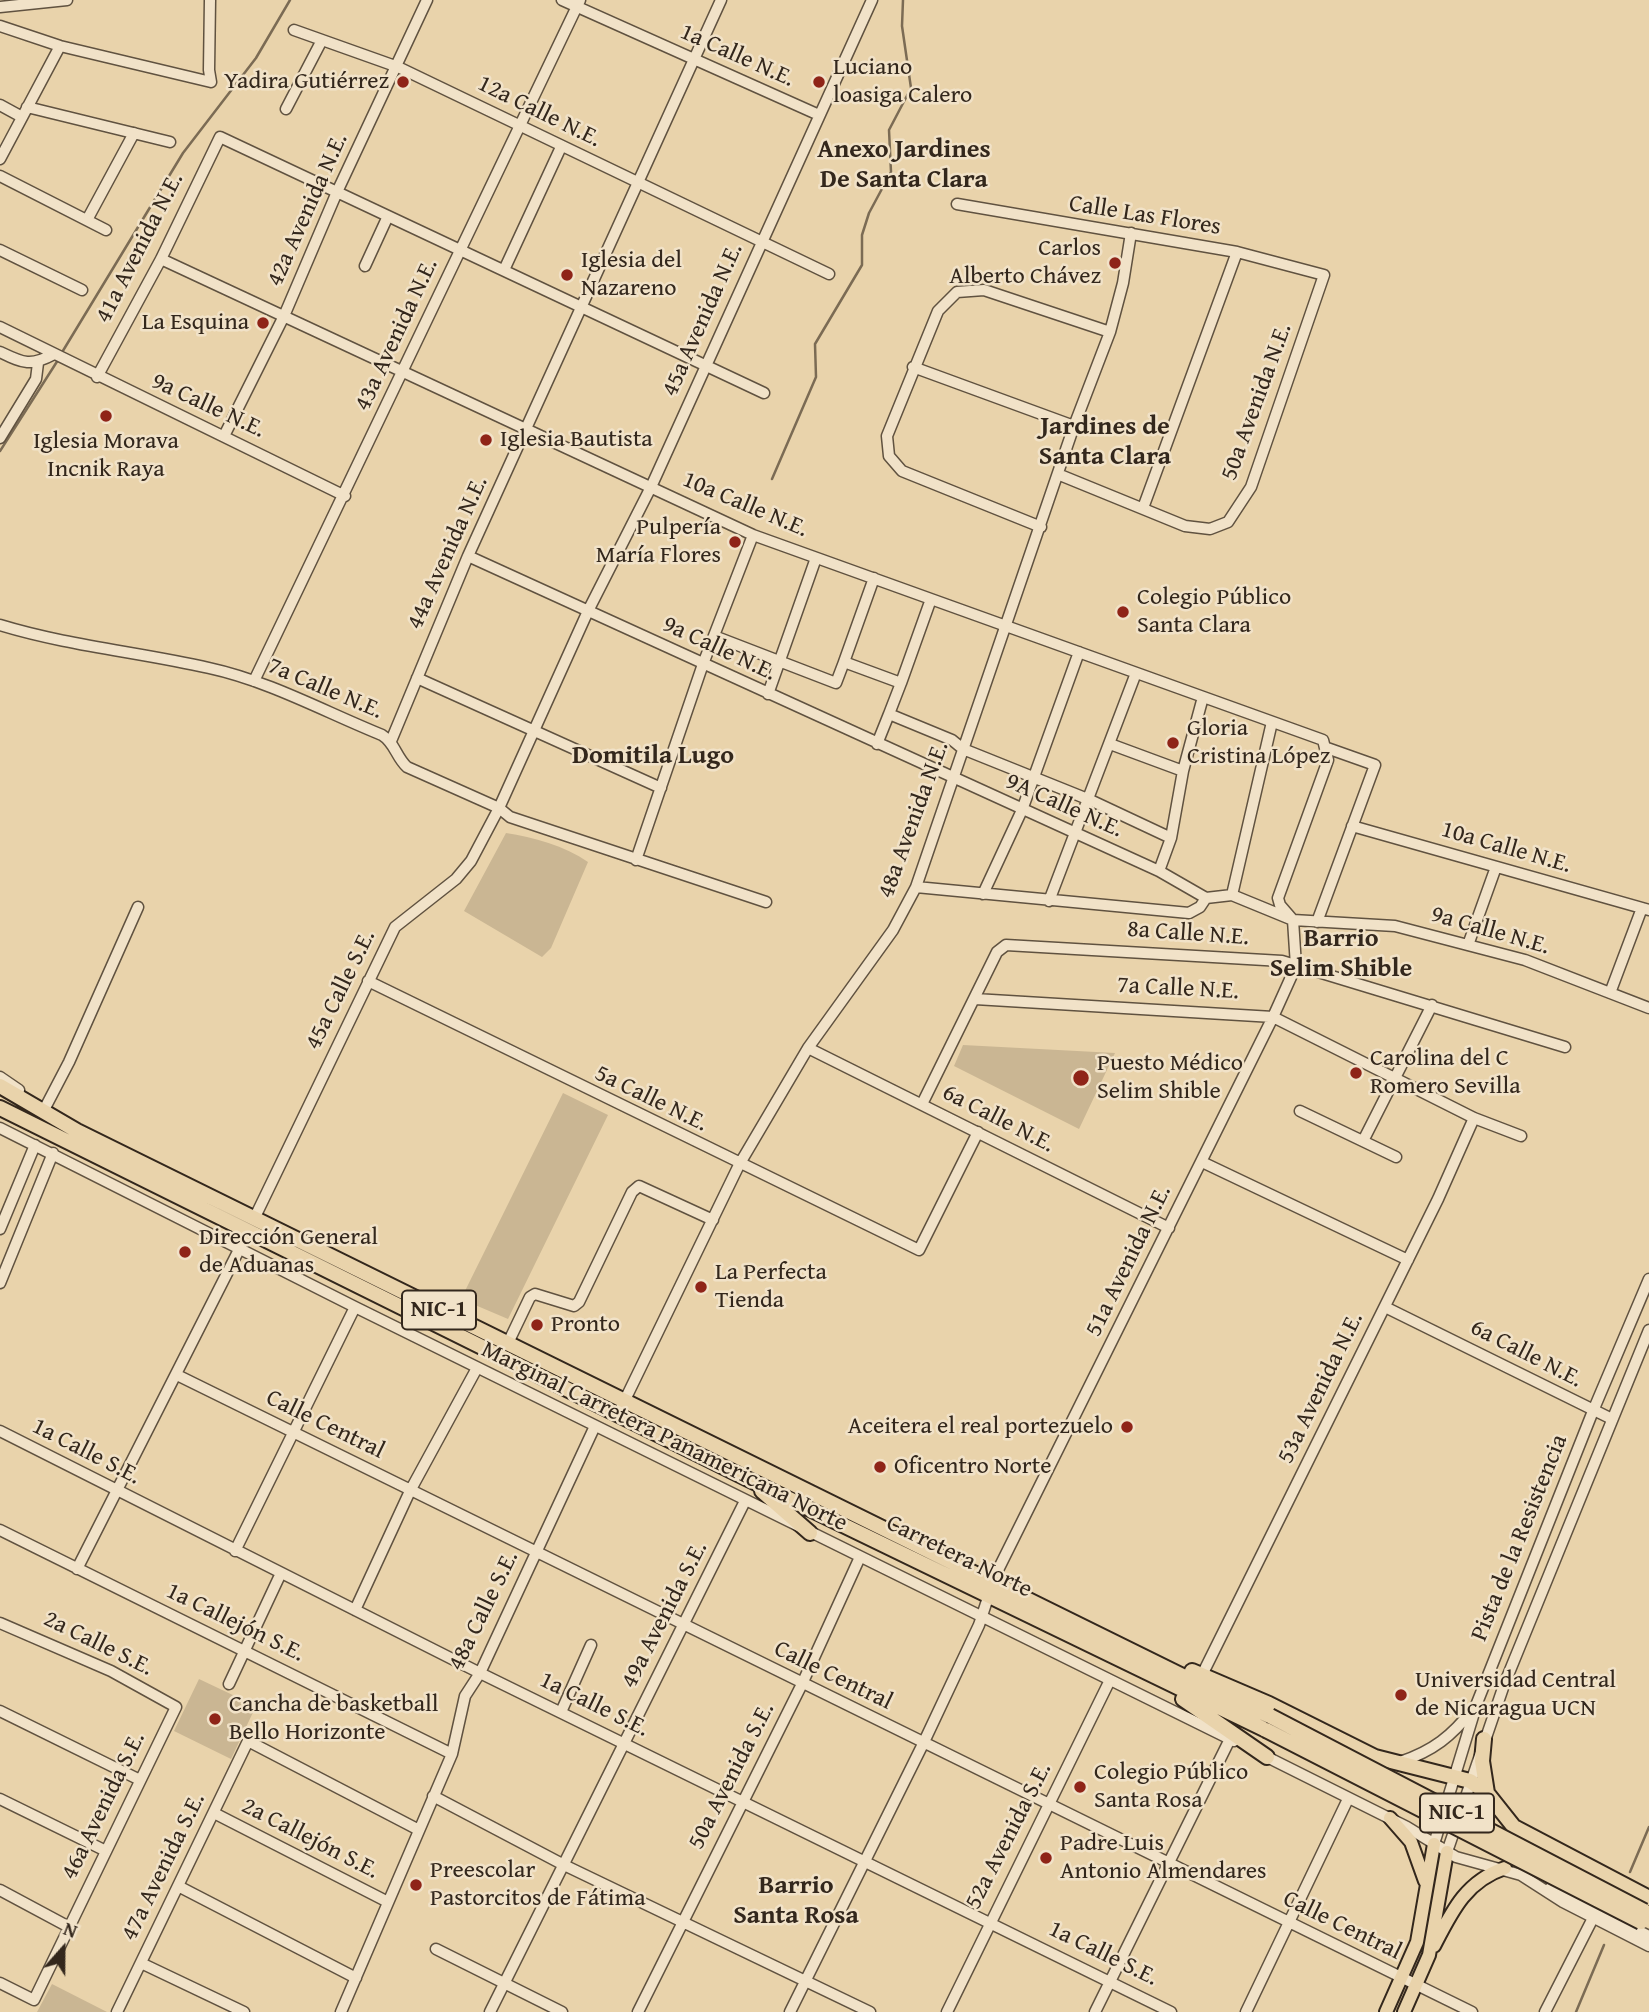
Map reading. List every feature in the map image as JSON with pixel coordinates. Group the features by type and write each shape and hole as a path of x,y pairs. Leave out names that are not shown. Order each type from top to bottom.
{"highway":[{"name":"NIC-1","path":"0,1086 77,1131 252,1223"},
{"name":"NIC-1","path":"0,1108 252,1223"},
{"name":"Carretera Norte","path":"252,1223 625,1400 990,1589 1144,1673 1268,1723"},
{"name":"Carretera Norte","path":"252,1223 748,1479 990,1589 1078,1625 1646,1914"},
{"path":"748,1479 810,1533"},
{"path":"1078,1625 1129,1642 1269,1704 1376,1757 1463,1779 1487,1793 1514,1827 1646,1914"},
{"path":"1144,1673 1267,1757"},
{"path":"1484,1739 1482,1761 1487,1793"}],"main road":[{"path":"1390,1818 1411,1842 1427,1885"},
{"name":"Pista de la Resistencia","path":"1386,2012 1418,1942 1434,1844"},
{"name":"Pista de la Resistencia","path":"1404,2012 1429,1955 1447,1852"},
{"path":"1429,1955 1464,1895 1475,1882 1505,1868"}],"street":[{"path":"0,7 67,0"},
{"path":"0,26 60,46 211,82 210,0"},
{"name":"42a Avenida N.E.","path":"224,436 284,316 337,192 427,0"},
{"name":"1a Calle N.E.","path":"562,0 578,3 695,60 819,115"},
{"name":"44a Avenida N.E.","path":"391,741 468,556 721,0"},
{"name":"45a Avenida N.E.","path":"499,808 706,366 872,0"},
{"name":"43a Avenida N.E.","path":"254,681 345,496 578,3"},
{"name":"12a Calle N.E.","path":"294,30 398,66 637,184 829,274"},
{"path":"286,109 322,40"},
{"path":"0,159 60,46"},
{"path":"0,105 170,142"},
{"path":"87,220 134,133"},
{"name":"41a Avenida N.E.","path":"97,377 161,259 220,137 337,192"},
{"path":"504,270 561,146"},
{"path":"0,176 106,230"},
{"path":"337,192 764,393"},
{"name":"Calle Las Flores","path":"957,204 1237,252 1324,275"},
{"path":"365,266 388,216"},
{"name":"48a Avenida N.E.","path":"618,1414 739,1165 808,1048 893,930 916,887 1060,475 1074,426 1111,331 1131,233"},
{"path":"0,250 82,290"},
{"path":"1060,475 1143,508 1237,252"},
{"name":"10a Calle N.E.","path":"161,259 753,535 1323,740 1326,748"},
{"name":"50a Avenida N.E.","path":"1143,508 1185,526 1210,529 1228,522 1251,487 1324,275"},
{"path":"1041,527 902,471 889,457 887,436 938,311 957,292 984,290 1111,331"},
{"name":"9a Calle N.E.","path":"0,327 97,377 345,496"},
{"path":"0,352 22,363 38,363 57,356"},
{"path":"2,431 37,379 38,363"},
{"path":"913,367 1074,426"},
{"path":"636,860 703,664 753,535"},
{"name":"9a Calle N.E.","path":"468,556 953,780"},
{"path":"768,694 817,558"},
{"path":"714,636 836,683 874,578"},
{"path":"877,744 931,599"},
{"name":"7a Calle N.E.","path":"0,625 44,638 209,668 254,681 391,741 397,759 407,767 499,808 510,817 766,901"},
{"path":"983,894 1022,810 1079,652"},
{"path":"844,662 901,683"},
{"path":"1049,901 1090,800 1136,673"},
{"path":"417,678 536,729 661,788"},
{"path":"1203,697 1183,771 1171,838 1159,871 1206,898"},
{"path":"889,713 952,740 963,749 1090,800 1171,838"},
{"path":"1232,895 1272,722"},
{"path":"1110,744 1183,771"},
{"path":"1317,922 1375,765 1326,748"},
{"name":"51a Avenida N.E.","path":"790,2012 923,1744 981,1616 990,1589 1296,966 1293,920 1280,905 1278,898 1328,760 1326,748"},
{"name":"9A Calle N.E.","path":"953,780 1159,871"},
{"name":"45a Calle S.E.","path":"177,1376 395,927 456,879 471,861 499,808"},
{"name":"10a Calle N.E.","path":"1352,826 1645,909"},
{"path":"1468,945 1496,867"},
{"name":"9a Calle N.E.","path":"916,887 1189,913 1200,907 1206,898 1232,895 1293,920 1395,926 1525,960 1649,1008"},
{"path":"45,1108 69,1062 138,907"},
{"path":"1610,993 1645,909"},
{"name":"8a Calle N.E.","path":"975,999 997,952 1006,945 1282,961 1565,1047"},
{"name":"5a Calle N.E.","path":"368,981 739,1165 919,1250 978,1132"},
{"path":"922,1104 975,999"},
{"name":"7a Calle N.E.","path":"975,999 1273,1017 1475,1118 1521,1136"},
{"path":"1363,1141 1432,1005"},
{"name":"6a Calle N.E.","path":"808,1048 1169,1228"},
{"path":"0,1077 77,1131"},
{"path":"1300,1111 1396,1157"},
{"name":"53a Avenida N.E.","path":"1202,1675 1385,1307 1475,1118"},
{"name":"Marginal Carretera Panamericana Norte","path":"0,1128 477,1368 1390,1818 1463,1860 1505,1868 1521,1875 1593,1918 1649,1946"},
{"path":"0,1229 35,1145"},
{"path":"0,1283 53,1153"},
{"path":"1202,1162 1408,1260"},
{"path":"508,1343 530,1297 535,1294 574,1307 632,1192 639,1186 713,1220"},
{"name":"Pista de la Resistencia","path":"1447,1852 1478,1703 1593,1411 1649,1279"},
{"path":"235,1551 355,1307"},
{"name":"6a Calle N.E.","path":"1385,1307 1612,1419"},
{"name":"Pista de la Resistencia","path":"1434,1844 1484,1739 1649,1330"},
{"path":"355,1610 411,1490 477,1368"},
{"path":"77,1569 177,1376"},
{"name":"Calle Central","path":"177,1376 1472,2012"},
{"name":"48a Calle S.E.","path":"341,2012 452,1754 465,1696 480,1673 595,1426"},
{"name":"1a Calle S.E.","path":"0,1432 480,1673 1171,2012"},
{"name":"49a Avenida S.E.","path":"490,2012 745,1501"},
{"name":"1a Callejón S.E.","path":"0,1530 452,1754"},
{"name":"50a Avenida S.E.","path":"638,2012 741,1801 802,1684 860,1557"},
{"path":"229,1684 281,1573"},
{"name":"2a Calle S.E.","path":"0,1623 111,1671 176,1707"},
{"path":"561,1712 591,1645"},
{"name":"52a Avenida S.E.","path":"947,2012 1110,1680"},
{"path":"1400,1762 1436,1747 1456,1730 1478,1703"},
{"name":"46a Avenida S.E.","path":"0,1983 34,2000 176,1707"},
{"path":"0,1710 140,1780"},
{"path":"1095,2012 1230,1739"},
{"name":"47a Avenida S.E.","path":"117,2012 248,1741 419,1830"},
{"path":"433,1796 564,1865 684,1920 870,2012"},
{"path":"0,1799 106,1851"},
{"path":"1246,2012 1348,1799"},
{"name":"2a Callejón S.E.","path":"214,1813 388,1902"},
{"path":"1521,1875 1649,1936"},
{"path":"178,1886 356,1978"},
{"path":"0,1890 69,1927"},
{"path":"1545,2012 1593,1918"},
{"path":"436,1949 562,2012"},
{"path":"141,1963 244,2012"}],"shaded area":[{"path":"506,833 548,843 588,862 551,948 542,957 464,911"},
{"path":"963,1045 1115,1053 1079,1129 954,1066"},
{"path":"563,1093 608,1115 508,1319 461,1299"},
{"name":"Cancha de basketball Bello Horizonte","path":"199,1679 256,1706 231,1759 174,1731"},
{"path":"52,1984 107,2012 37,2012"}],"waterway":[{"path":"61,354 183,153 256,58 290,0"},
{"path":"772,479 816,377 815,344 862,265 862,235 869,213 891,172 889,130 911,88 902,26 903,0"},
{"path":"0,451 58,360"},
{"path":"1630,1872 1649,1827"},
{"path":"1576,2012 1604,1945"}],"place":[{"name":"Yadira Gutiérrez","path":"403,82"},
{"name":"Luciano loasiga Calero","path":"819,82"},
{"name":"Carlos Alberto Chávez","path":"1115,263"},
{"name":"Iglesia del Nazareno","path":"567,275"},
{"name":"La Esquina","path":"263,323"},
{"name":"Iglesia Morava Incnik Raya","path":"106,416"},
{"name":"Iglesia Bautista","path":"486,440"},
{"name":"Pulpería María Flores","path":"735,542"},
{"name":"Colegio Público Santa Clara","path":"1123,612"},
{"name":"Gloria Cristina López","path":"1173,743"},
{"name":"Carolina del C Romero Sevilla","path":"1356,1073"},
{"name":"Puesto Médico Selim Shible","path":"1081,1078"},
{"name":"Dirección General de Aduanas","path":"185,1252"},
{"name":"La Perfecta Tienda","path":"701,1287"},
{"name":"Pronto","path":"537,1325"},
{"name":"Aceitera el real portezuelo","path":"1127,1427"},
{"name":"Oficentro Norte","path":"880,1467"},
{"name":"Universidad Central de Nicaragua UCN","path":"1401,1695"},
{"name":"Cancha de basketball Bello Horizonte","path":"215,1719"},
{"name":"Colegio Público Santa Rosa","path":"1080,1787"},
{"name":"Padre Luis Antonio Almendares","path":"1046,1858"},
{"name":"Preescolar Pastorcitos de Fátima","path":"416,1885"}],"district":[{"name":"Anexo Jardines De Santa Clara","path":"904,165"},
{"name":"Jardines de Santa Clara","path":"1105,442"},
{"name":"Domitila Lugo","path":"653,756"},
{"name":"Barrio Selim Shible","path":"1341,954"},
{"name":"Barrio Santa Rosa","path":"796,1901"}]}
